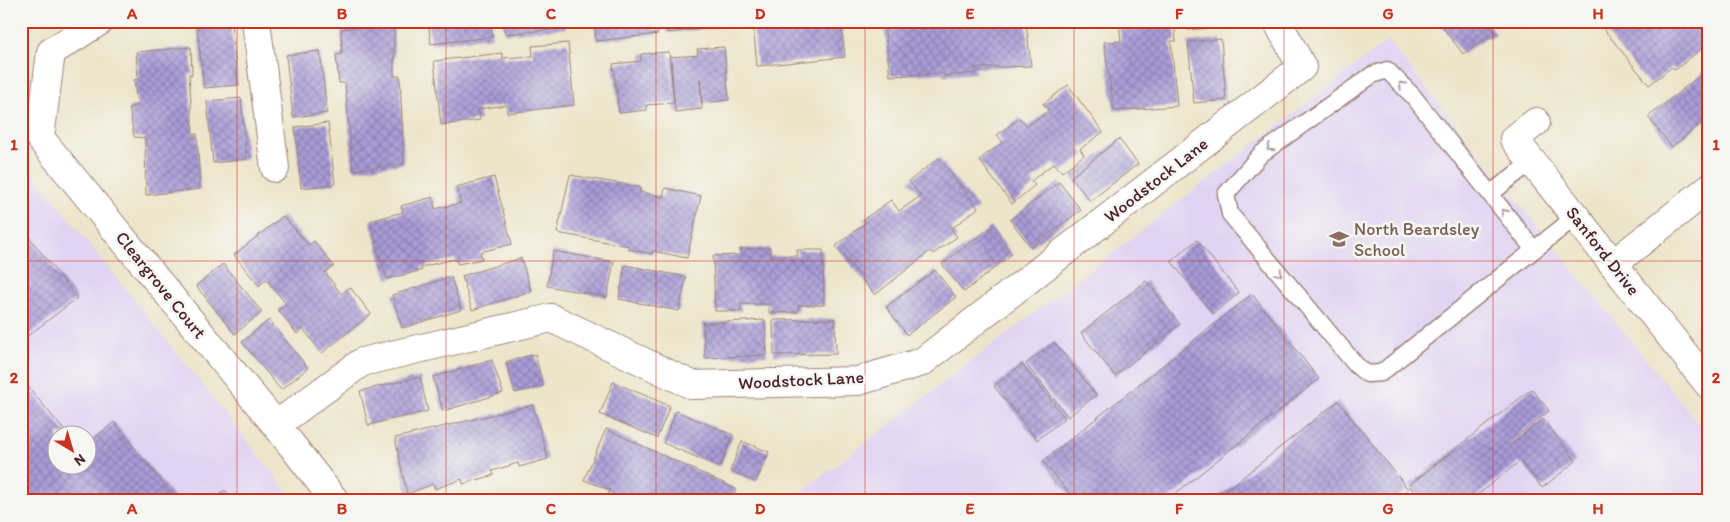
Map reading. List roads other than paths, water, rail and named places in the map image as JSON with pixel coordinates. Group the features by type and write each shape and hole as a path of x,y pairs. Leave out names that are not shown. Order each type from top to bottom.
{"street":[{"name":"Cleargrove Court","path":"100,21 52,52 40,138 276,425 335,501"},
{"path":"256,21 275,168"},
{"name":"Woodstock Lane","path":"276,425 362,362 551,318 692,385 858,381 922,362 1302,67 1277,21"},
{"name":"Sanford Drive","path":"1536,122 1514,139 1709,385"},
{"path":"1613,264 1709,188"}],"lane":[{"path":"1534,250 1414,96 1387,70 1372,75 1261,154 1226,194 1230,214 1356,365 1367,374 1381,373 1534,250 1575,217"},
{"path":"1490,194 1532,162"}],"place":[{"name":"North Beardsley School","path":"1339,239"}]}
